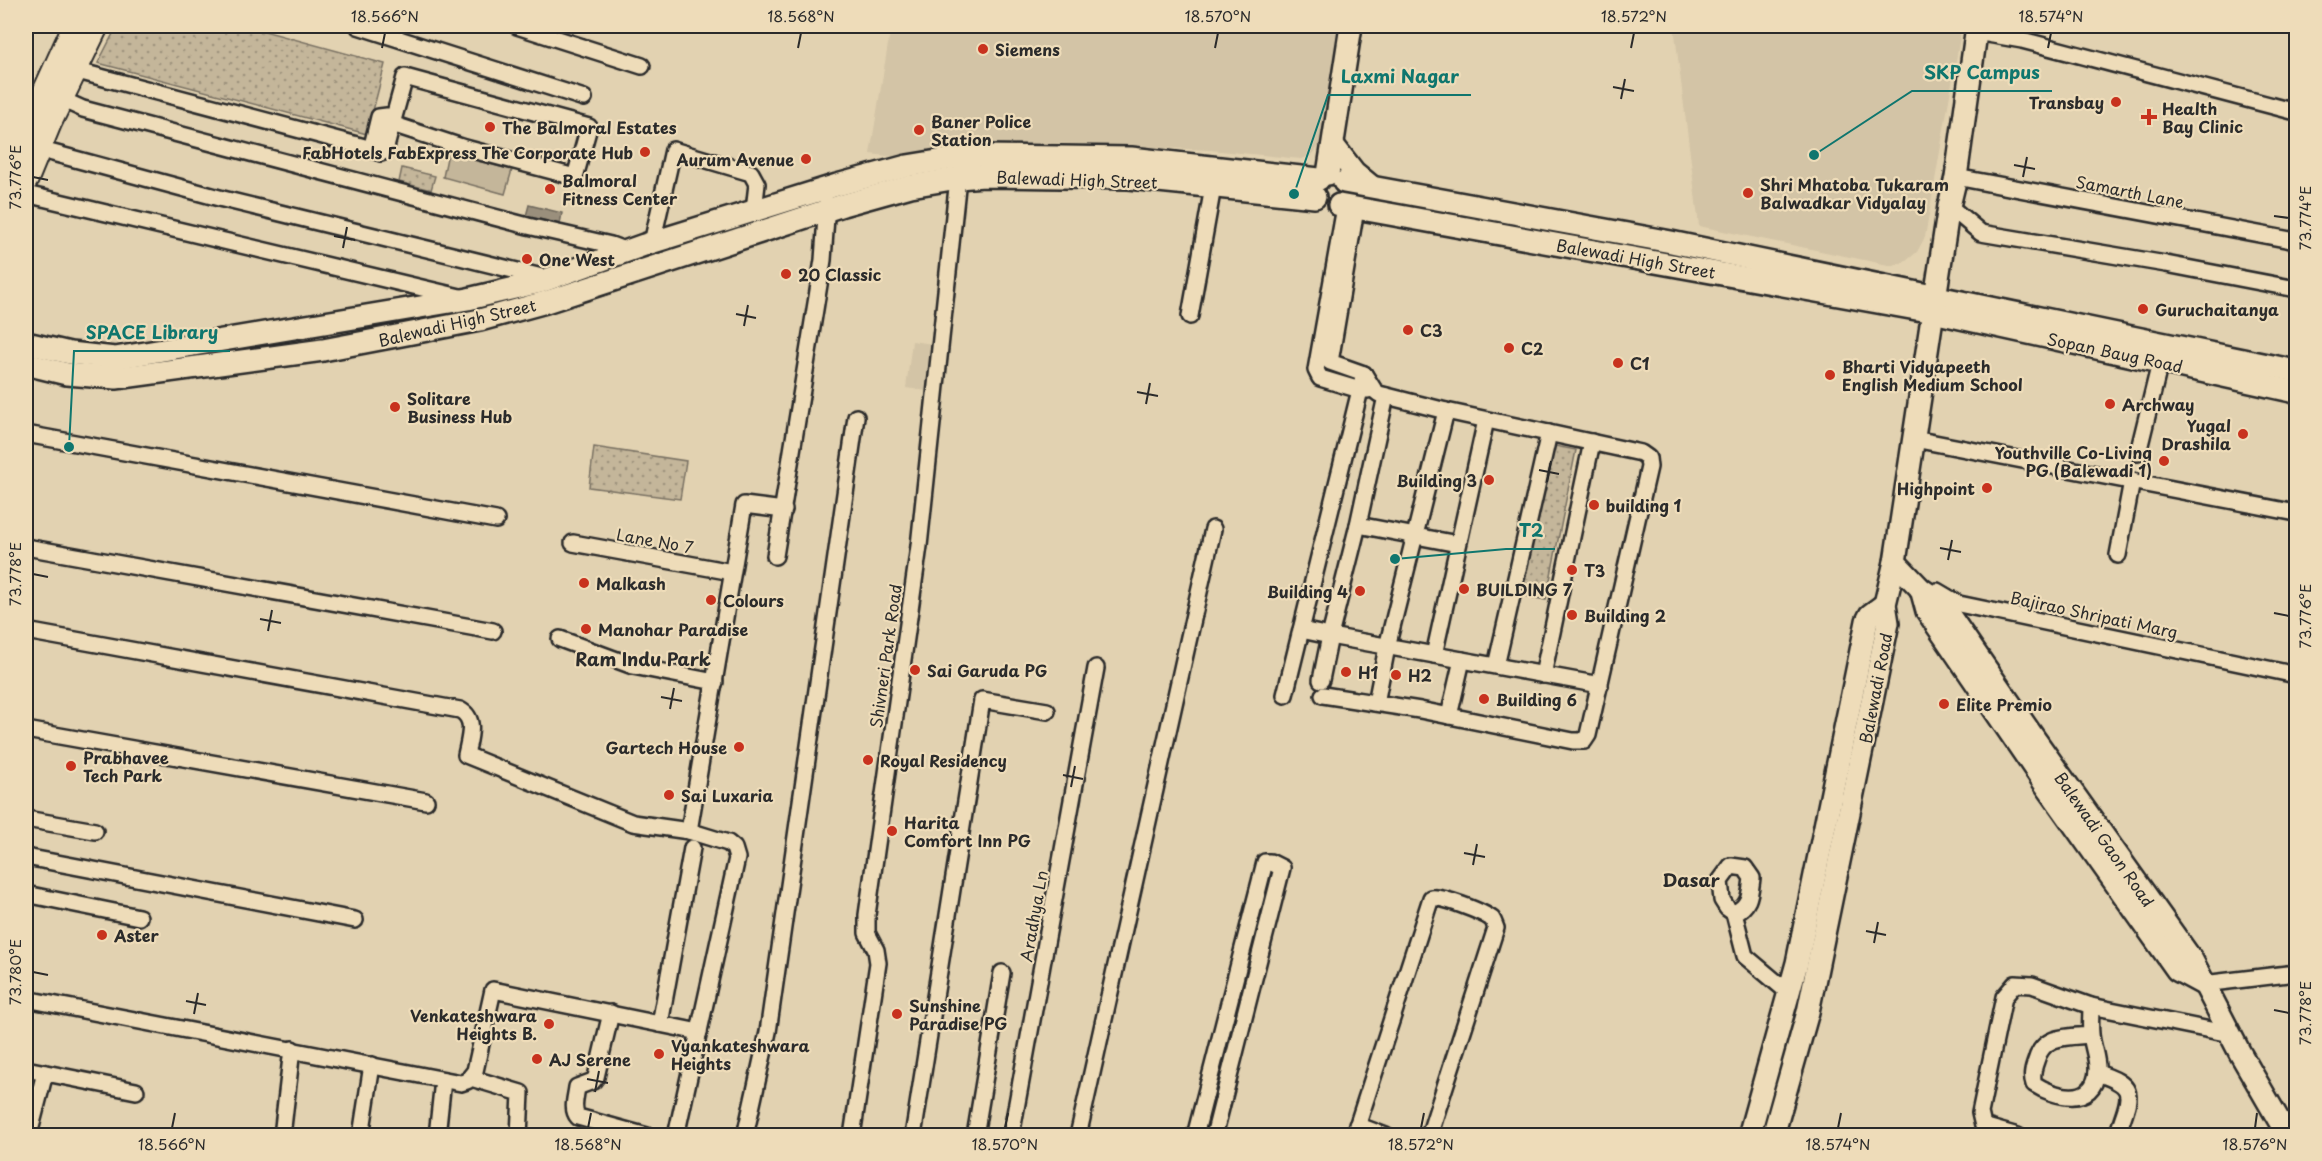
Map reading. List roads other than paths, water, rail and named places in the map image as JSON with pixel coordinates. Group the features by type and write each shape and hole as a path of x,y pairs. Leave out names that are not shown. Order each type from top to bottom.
{"main road":[{"path":"26,179 32,142 75,26"},
{"path":"32,142 61,99 96,26"}],"street":[{"path":"358,26 584,98"},
{"path":"517,26 642,66"},
{"path":"1318,375 1330,362 1347,207 1346,186 1327,183 1351,26"},
{"path":"1885,604 1895,562 1949,206 1956,177 1976,29 2296,112"},
{"path":"74,70 372,149 376,153 385,151 392,124 405,77 589,127 574,177 465,148 392,124"},
{"path":"61,99 83,109 627,251"},
{"path":"32,142 224,200 549,279"},
{"path":"1272,172 1304,168 1333,145"},
{"path":"1333,145 1354,172 1376,189"},
{"path":"652,243 674,150 751,173 757,184 754,210"},
{"name":"Balewadi High Street","path":"874,186 907,166 982,156 1131,158 1272,172 1671,242 1934,304"},
{"name":"Balewadi High Street","path":"26,363 67,374 117,378 323,351 480,320 546,302 827,199 874,186 911,186 984,176 1129,178 1213,187 1327,183"},
{"name":"Samarth Lane","path":"1956,177 2296,241"},
{"name":"Shivneri Park Road","path":"852,1136 878,963 876,950 867,933 867,915 919,546 958,178"},
{"path":"1190,316 1213,187"},
{"path":"26,194 468,299"},
{"path":"775,556 824,260 827,199"},
{"name":"Balewadi High Street","path":"26,343 70,353 116,358 468,299 549,279 754,210 827,199"},
{"path":"1949,206 1981,232 2296,289"},
{"path":"1330,362 1364,374 1373,392 1358,525 1330,636 1322,688 1376,703 1573,741 1584,741 1588,735 1600,685 1649,467 1648,458 1641,453 1446,411 1373,392 1320,378 1316,370 1319,351 1347,207"},
{"name":"Balewadi High Street","path":"1347,207 1934,304"},
{"name":"Sopan Baug Road","path":"1934,304 2160,363 2296,392"},
{"name":"Sopan Baug Road","path":"1934,304 2296,371"},
{"path":"2138,453 2160,363"},
{"path":"1285,695 1301,630 1373,392"},
{"path":"1376,703 1387,647 1446,411"},
{"path":"745,1136 768,1032 856,417"},
{"path":"1434,655 1486,420"},
{"path":"1496,666 1549,433"},
{"path":"26,434 496,520"},
{"path":"1914,439 2296,513"},
{"path":"1543,675 1592,442"},
{"path":"2118,555 2132,481"},
{"path":"689,831 744,504 783,510"},
{"path":"1358,525 1458,544"},
{"path":"1078,1136 1213,529"},
{"name":"Lane No 7","path":"573,543 732,572"},
{"path":"26,547 494,631"},
{"name":"Balewadi Gaon Road","path":"1895,562 1920,588 1940,602 2192,960 2230,1034 2288,1136"},
{"name":"Bajirao Shripati Marg","path":"1895,562 1959,604 2296,675"},
{"name":"Balewadi Road","path":"1749,1136 1797,963 1867,621 1870,615 1885,604 1888,622 1854,796 1802,1034 1773,1136"},
{"path":"1301,630 1600,685"},
{"path":"26,631 460,710 467,714 470,720 471,729 466,755 633,823 689,831 728,843 734,848 737,858 676,1136"},
{"path":"560,639 633,666 715,682"},
{"path":"1449,716 1462,660"},
{"name":"Aradhya Ln","path":"1011,1136 1096,668"},
{"path":"913,1136 982,700 1047,711"},
{"path":"26,730 426,801"},
{"path":"26,819 95,831"},
{"path":"660,1024 692,848"},
{"path":"26,857 355,920"},
{"path":"1195,1136 1265,862 1270,862 1282,868 1214,1136"},
{"path":"26,894 139,917"},
{"path":"1386,1136 1356,1130 1431,898 1436,897 1444,898 1491,919 1496,928 1429,1136"},
{"path":"1734,913 1745,956 1789,993"},
{"path":"975,1136 1002,973"},
{"path":"2203,984 2296,973"},
{"path":"2018,1136 1983,1125 1980,1113 2004,997 2015,984 2024,984 2091,1006 2230,1034"},
{"path":"26,999 461,1083 471,1078 475,1071 494,990 699,1032"},
{"path":"2091,1006 2091,1035 2097,1073 2091,1086 2083,1095 2071,1097 2058,1095 2034,1084 2032,1077 2037,1055 2044,1044 2054,1038 2091,1035"},
{"path":"611,1013 596,1077 593,1081 577,1087 575,1114 578,1117 647,1136"},
{"path":"282,1136 292,1049"},
{"path":"361,1136 372,1065"},
{"path":"26,1069 136,1091"},
{"path":"26,1132 31,1127 45,1072"},
{"path":"2097,1073 2117,1079 2127,1087 2129,1095 2117,1136"},
{"path":"471,1078 521,1093 519,1136"},
{"path":"437,1136 443,1080"}],"place":[{"name":"Siemens","path":"983,49"},
{"name":"Transbay","path":"2116,102"},
{"name":"Health Bay Clinic","path":"2149,117"},
{"name":"The Balmoral Estates","path":"490,127"},
{"name":"Baner Police Station","path":"919,130"},
{"name":"FabHotels FabExpress The Corporate Hub","path":"645,152"},
{"name":"SKP Campus","path":"1814,155"},
{"name":"Aurum Avenue","path":"806,159"},
{"name":"Balmoral Fitness Center","path":"550,189"},
{"name":"Shri Mhatoba Tukaram Balwadkar Vidyalay","path":"1748,193"},
{"name":"Laxmi Nagar","path":"1294,194"},
{"name":"One West","path":"527,259"},
{"name":"20 Classic","path":"786,274"},
{"name":"Guruchaitanya","path":"2143,309"},
{"name":"C3","path":"1408,330"},
{"name":"C2","path":"1509,348"},
{"name":"C1","path":"1618,363"},
{"name":"Bharti Vidyapeeth English Medium School","path":"1830,375"},
{"name":"Archway","path":"2110,404"},
{"name":"Solitare Business Hub","path":"395,407"},
{"name":"Yugal Drashila","path":"2243,434"},
{"name":"SPACE Library","path":"69,447"},
{"name":"Youthville Co-Living PG (Balewadi 1)","path":"2164,461"},
{"name":"Building 3","path":"1489,480"},
{"name":"Highpoint","path":"1987,488"},
{"name":"building 1","path":"1594,505"},
{"name":"T2","path":"1395,559"},
{"name":"T3","path":"1572,570"},
{"name":"Malkash","path":"584,583"},
{"name":"BUILDING 7","path":"1464,589"},
{"name":"Building 4","path":"1360,591"},
{"name":"Colours","path":"711,600"},
{"name":"Building 2","path":"1572,615"},
{"name":"Manohar Paradise","path":"586,629"},
{"name":"Sai Garuda PG","path":"915,670"},
{"name":"H1","path":"1346,672"},
{"name":"H2","path":"1396,675"},
{"name":"Building 6","path":"1484,699"},
{"name":"Elite Premio","path":"1944,704"},
{"name":"Gartech House","path":"739,747"},
{"name":"Royal Residency","path":"868,760"},
{"name":"Prabhavee Tech Park","path":"71,766"},
{"name":"Sai Luxaria","path":"669,795"},
{"name":"Harita Comfort Inn PG","path":"892,831"},
{"name":"Aster","path":"102,935"},
{"name":"Sunshine Paradise PG","path":"897,1014"},
{"name":"Venkateshwara Heights B.","path":"549,1024"},
{"name":"Vyankateshwara Heights","path":"659,1054"},
{"name":"AJ Serene","path":"537,1059"}],"district":[{"name":"Ram Indu Park","path":"643,658"},
{"name":"Dasar","path":"1691,879"}]}
